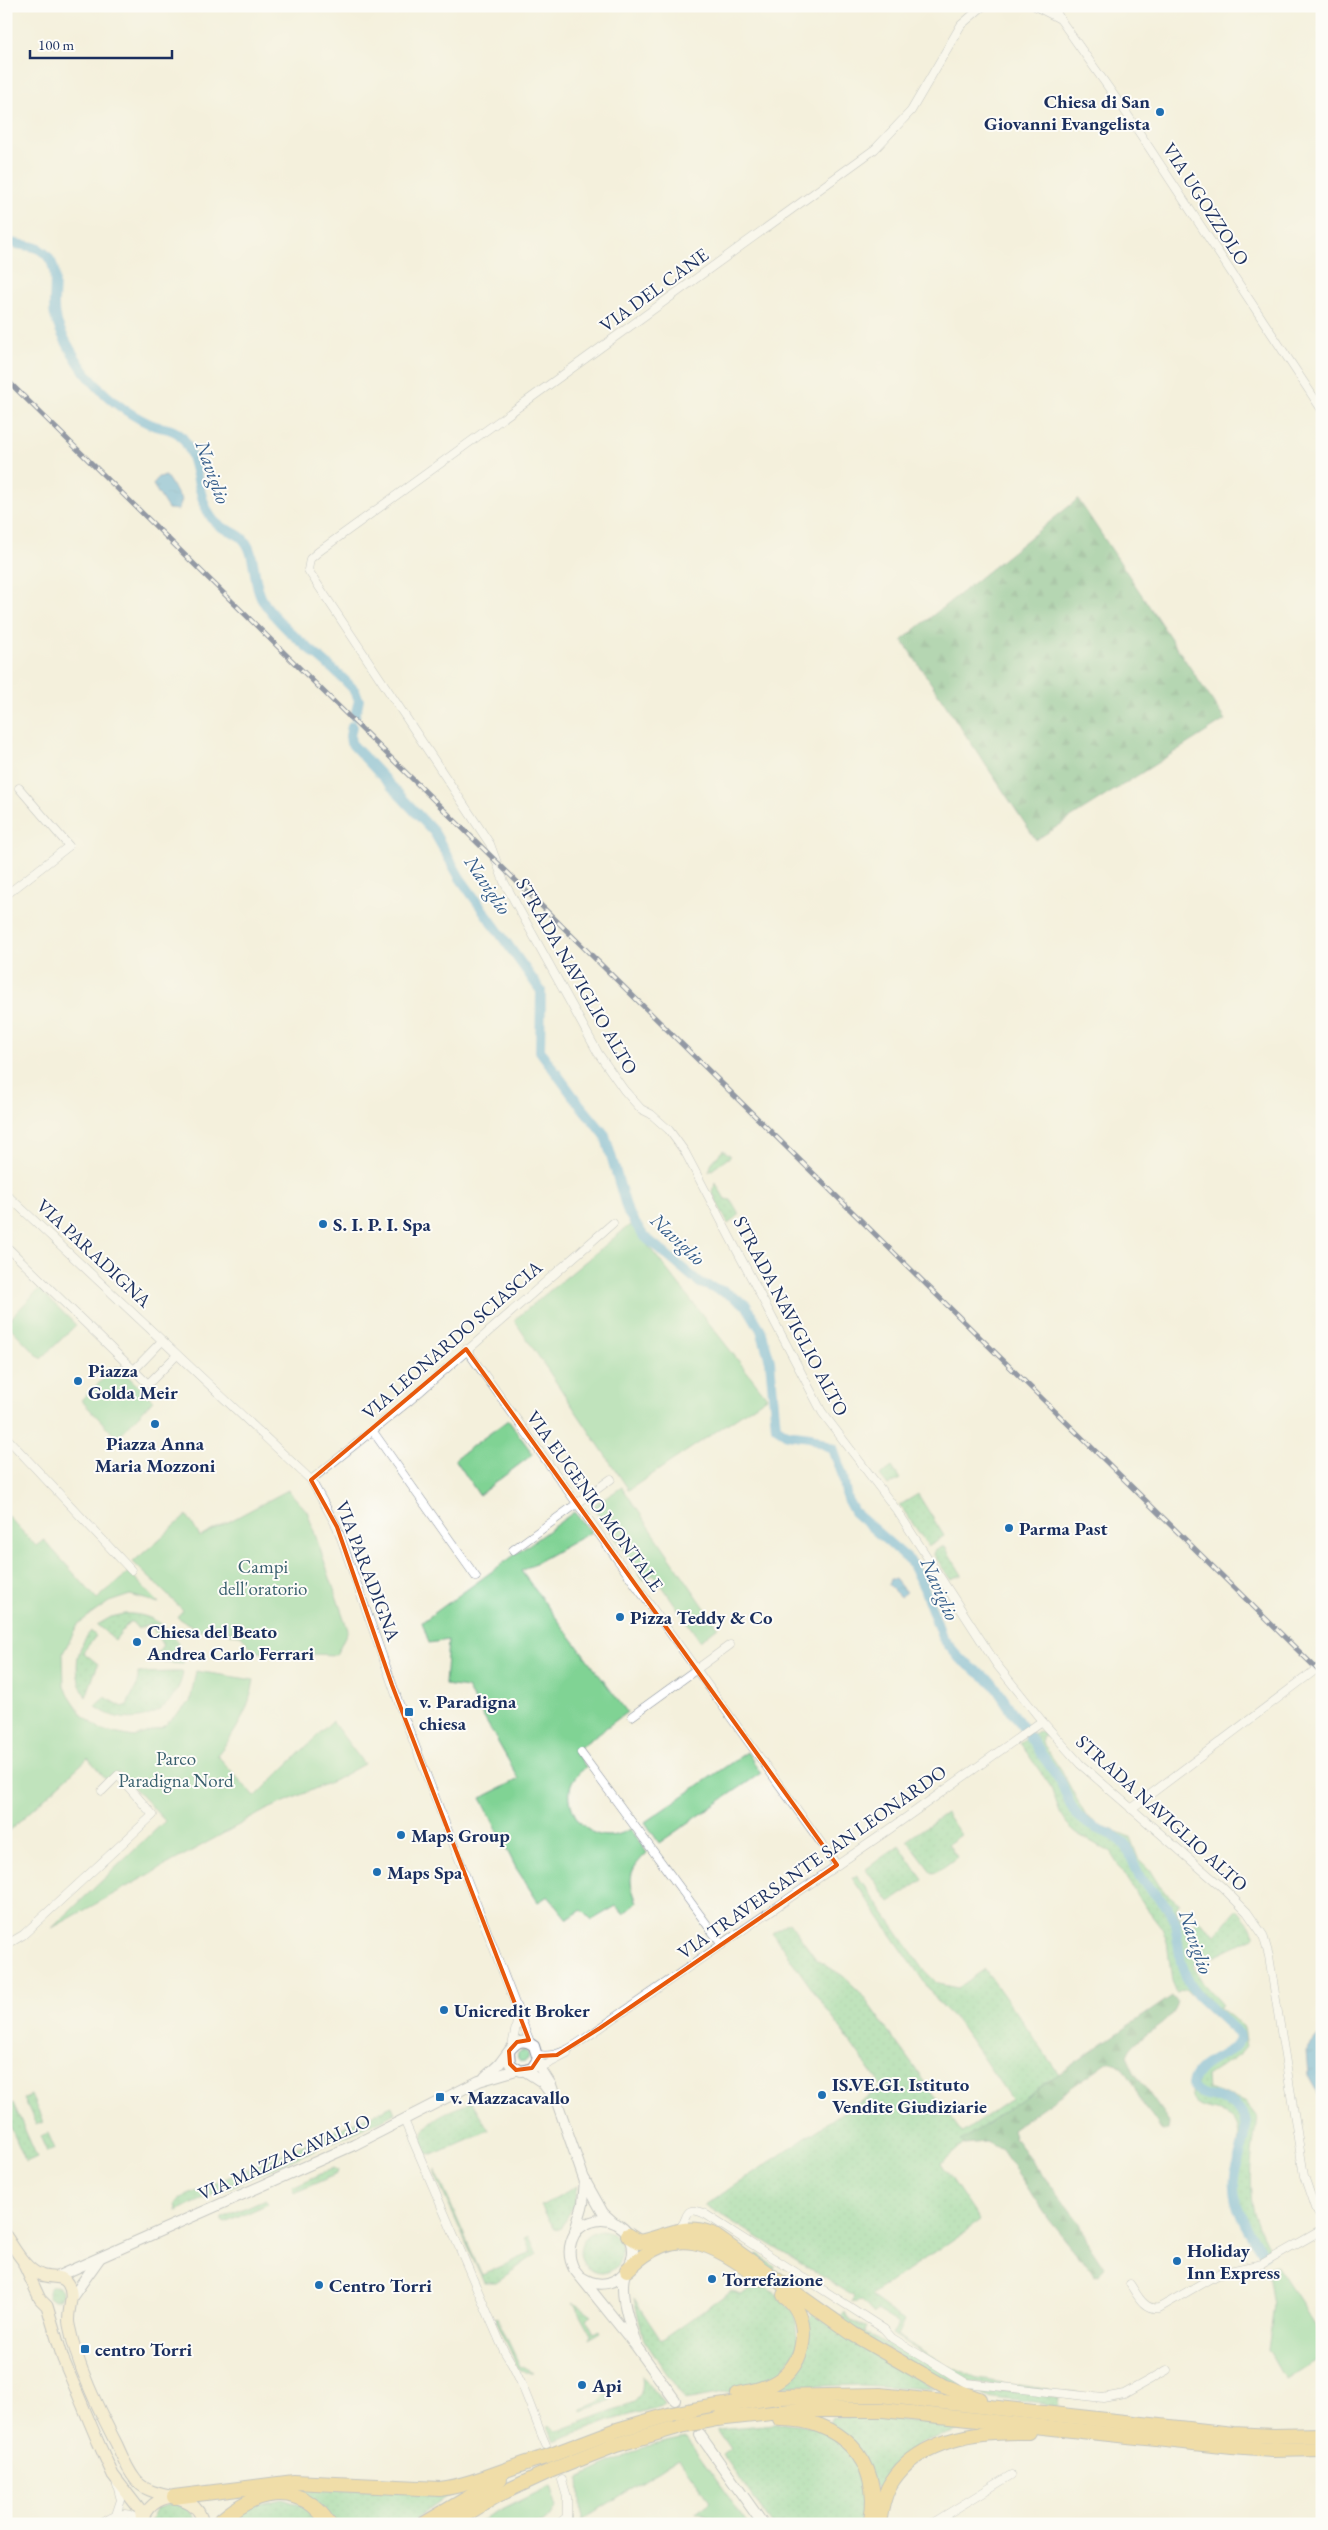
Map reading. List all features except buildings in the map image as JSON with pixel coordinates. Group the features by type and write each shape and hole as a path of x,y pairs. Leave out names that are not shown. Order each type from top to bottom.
{"highway":[{"path":"628,2235 639,2242 702,2230 731,2245 842,2327 942,2386 976,2398 1040,2408 1068,2415"},
{"path":"627,2270 653,2250 678,2235"},
{"path":"174,2497 288,2482 417,2489 445,2488 646,2421 679,2407 754,2390 777,2382 786,2375 796,2361 802,2346 803,2326 800,2313 792,2302 758,2276 712,2247 678,2235"},
{"path":"679,2407 767,2398 860,2395 901,2397 1244,2435 1322,2435"},
{"path":"451,2523 498,2496 558,2467 621,2443 681,2426 717,2419 799,2410 864,2409 1252,2449 1322,2448"},
{"path":"717,2419 805,2420 820,2424 834,2432 856,2452 870,2477 874,2500 870,2524"},
{"path":"878,2524 892,2480 909,2462 934,2446 969,2436 1016,2432 1128,2436"},
{"path":"424,2524 480,2489 550,2453"},
{"path":"217,2524 246,2502 263,2495 276,2494 296,2497 309,2502 329,2524"}],"main road":[{"path":"6,2236 32,2270 40,2275 66,2281 72,2297 68,2320 72,2338 92,2392 133,2476 140,2485 153,2492 185,2499 194,2505 203,2524"},
{"path":"18,2252 47,2306 66,2367 113,2475 140,2510 142,2523"},
{"path":"39,2294 42,2284 53,2277"},
{"path":"47,2306 60,2308 72,2297"},
{"path":"142,2523 147,2511 154,2503 163,2498 174,2497"}],"street":[{"name":"VIA DEL CANE","path":"308,564 318,552 875,150 911,111 961,25 983,6"},
{"name":"VIA UGOZZOLO","path":"1035,6 1060,19"},
{"name":"VIA UGOZZOLO","path":"1054,6 1060,19 1125,111 1322,410"},
{"name":"STRADA NAVIGLIO ALTO","path":"308,564 313,579 490,844 504,882 598,1053 624,1090 641,1109 651,1114 669,1130 685,1152 824,1416 898,1512 937,1569 992,1658 1042,1721 1085,1768 1222,1887 1247,1912 1263,1935 1269,1956 1304,2176 1315,2208 1322,2219"},
{"path":"6,895 68,846 19,788"},
{"name":"VIA PARADIGNA","path":"6,1194 312,1480 337,1527 402,1712 530,2042 537,2050 538,2060 551,2085"},
{"name":"VIA LEONARDO SCIASCIA","path":"312,1480 613,1223"},
{"path":"6,1246 148,1384 177,1355"},
{"path":"134,1370 162,1341"},
{"name":"VIA EUGENIO MONTALE","path":"466,1349 837,1865"},
{"path":"372,1430 476,1577"},
{"path":"6,1437 131,1570"},
{"path":"513,1550 611,1478"},
{"path":"632,1716 730,1645"},
{"path":"1131,1809 1322,1665"},
{"name":"VIA TRAVERSANTE SAN LEONARDO","path":"538,2060 557,2055 600,2028 1042,1721"},
{"path":"581,1753 722,1945"},
{"path":"6,1945 23,1935 153,1814 118,1775 102,1791"},
{"path":"519,2010 508,2059 521,2071 538,2060 546,2065 555,2062"},
{"name":"VIA TRAVERSANTE SAN LEONARDO","path":"555,2062 600,2028"},
{"path":"510,2048 524,2041 530,2042"},
{"name":"VIA MAZZACAVALLO","path":"53,2277 354,2145 404,2120 479,2081 499,2064 510,2048"},
{"name":"VIA PARADIGNA","path":"555,2062 550,2075 551,2085 584,2179 603,2213 628,2235 632,2250 623,2280 624,2294 638,2348"},
{"name":"VIA PARADIGNA","path":"521,2071 542,2082 555,2100"},
{"name":"VIA MAZZACAVALLO","path":"479,2081 521,2071"},
{"path":"404,2120 482,2299 527,2395 530,2407 550,2453"},
{"name":"VIA PARADIGNA","path":"584,2179 583,2204 569,2249 570,2260 581,2277 638,2348 679,2407"},
{"path":"678,2235 683,2226 685,2216 693,2210 705,2214 716,2223 884,2329 892,2338 966,2383 1080,2397 1111,2398 1130,2391 1167,2370"},
{"path":"572,2239 582,2226 591,2222 607,2221 617,2224"},
{"path":"702,2230 709,2223 716,2223"},
{"path":"1130,2284 1146,2306 1152,2309 1158,2308 1220,2273 1262,2264 1322,2230"},
{"path":"72,2297 100,2258"},
{"path":"581,2277 590,2282 606,2283 620,2277 627,2270"},
{"path":"700,2435 764,2524"},
{"path":"113,2475 121,2500 116,2515"},
{"path":"931,2524 1011,2475"},
{"path":"558,2524 567,2521 567,2493 562,2480"},
{"path":"101,2524 116,2515 132,2515 142,2523"}],"highlighted area":[{"path":"466,1349 837,1865 600,2028 557,2055 540,2056 532,2068 516,2070 510,2064 509,2051 517,2042 529,2040 392,1685 337,1527 311,1480"}],"green space":[{"path":"1078,499 1225,720 1036,840 902,640"},
{"path":"723,1150 731,1156 709,1172 712,1162"},
{"path":"715,1182 725,1199 731,1200 738,1212 738,1216 728,1224 713,1194"},
{"path":"631,1224 767,1397 629,1490 514,1320"},
{"path":"39,1289 76,1325 41,1359 6,1323"},
{"path":"117,1366 153,1400 117,1438 81,1400"},
{"path":"508,1420 533,1454 479,1495 455,1459"},
{"path":"892,1467 900,1479 888,1486 880,1476"},
{"path":"622,1487 718,1627 700,1641 654,1574 644,1580 593,1506"},
{"name":"Campi dell'oratorio","path":"288,1490 307,1511 348,1630 336,1655 254,1652 241,1635 230,1634 230,1631 200,1631 177,1617 183,1610 133,1562 187,1515 200,1537"},
{"path":"918,1494 944,1536 928,1546 900,1505"},
{"path":"574,1512 591,1532 521,1571 627,1712 575,1751 586,1767 572,1782 570,1789 571,1806 579,1821 592,1832 599,1835 620,1834 631,1829 647,1853 633,1870 631,1881 637,1902 623,1914 616,1906 592,1920 582,1910 567,1919 548,1896 538,1902 516,1868 481,1798 519,1779 467,1688 445,1685 448,1640 429,1643 422,1622"},
{"name":"Parco Paradigna Nord","path":"6,1514 36,1546 44,1540 97,1599 129,1572 159,1603 130,1595 109,1602 79,1623 63,1653 64,1687 83,1716 103,1731 134,1737 163,1727 190,1702 196,1671 254,1680 249,1701 241,1720 217,1755 255,1797 332,1721 364,1764 335,1780 266,1810 52,1928 165,1821 119,1772 107,1780 88,1758 6,1834"},
{"path":"945,1547 962,1575 950,1579 934,1555 935,1551"},
{"path":"124,1614 146,1617 164,1627 172,1634 177,1643 183,1664 146,1661 161,1650 160,1648 163,1646 150,1623 138,1629 132,1622 129,1622 115,1640 97,1625 111,1617"},
{"path":"91,1631 96,1636 83,1652 98,1664 86,1697 79,1680 77,1663 81,1646"},
{"path":"183,1672 179,1687 171,1699 161,1709 149,1715 136,1718 122,1718 108,1714 95,1706 105,1697 123,1707 127,1705 138,1683 138,1673"},
{"path":"1038,1731 1047,1736 1042,1737 1042,1743 1061,1770 1086,1816 1098,1824 1130,1837 1138,1858 1149,1869 1162,1890 1180,1904 1177,1909 1186,1933 1198,1920 1215,1934 1237,1909 1250,1925 1255,1936 1193,1966 1203,1983 1222,2005 1219,2007 1244,2027 1247,2047 1241,2054 1207,2076 1208,2089 1245,2102 1257,2117 1250,2186 1256,2217 1271,2251 1267,2253 1244,2216 1238,2200 1238,2171 1247,2139 1247,2119 1243,2110 1233,2101 1208,2093 1197,2086 1199,2077 1204,2070 1238,2049 1242,2041 1241,2031 1192,1983 1183,1957 1178,1916 1171,1905 1142,1875 1131,1847 1118,1835 1091,1823 1080,1814 1059,1771 1033,1738 1033,1734"},
{"path":"1026,1738 1062,1791 1066,1806 1075,1819 1086,1827 1113,1838 1123,1846 1137,1880 1169,1916 1179,1966 1186,1986 1199,2001 1223,2020 1215,2018 1185,1989 1177,1993 1172,1981 1167,1942 1162,1928 1138,1897 1110,1852 1079,1835 1067,1824 1060,1813 1051,1787 1020,1743"},
{"path":"747,1752 761,1773 659,1843 645,1822"},
{"path":"946,1813 961,1835 948,1844 957,1857 937,1872 932,1873 907,1840"},
{"path":"899,1845 923,1880 890,1902 866,1869"},
{"path":"857,1875 925,1971 938,1984 958,1988 985,1969 1059,2074 962,2141 964,2144 941,2163 980,2221 871,2296 904,2320 897,2336 944,2364 977,2379 1080,2394 971,2383 892,2334 899,2323 877,2310 874,2314 862,2301 851,2303 854,2296 705,2205 882,2087 772,1933 789,1922 816,1959 843,1976 859,1991 962,2133 1011,2099 958,2022 940,2005 852,1878"},
{"path":"1172,1996 1177,2002 1174,2011 1161,2025 1137,2042 1127,2056 1134,2072 1170,2123 1169,2130 1164,2131 1160,2129 1140,2100 1127,2073 1109,2061 1012,2129 1015,2139 1080,2223 1088,2243 1104,2267 1099,2275 1095,2276 1050,2221 1002,2150 987,2142 964,2144 961,2141"},
{"path":"521,2051 525,2051 528,2056 527,2060 521,2061 518,2058 518,2054"},
{"path":"1191,2092 1200,2097 1226,2103 1238,2114 1241,2128 1237,2154 1239,2134 1236,2123 1226,2114 1197,2105 1193,2100"},
{"path":"31,2095 43,2122 36,2125 24,2098"},
{"path":"472,2102 489,2130 432,2155 426,2154 422,2143 423,2134 427,2126 443,2114"},
{"path":"13,2103 37,2157 26,2162 6,2117 6,2106"},
{"path":"392,2106 395,2113 382,2120 177,2211 176,2203 179,2199"},
{"path":"48,2133 55,2149 47,2152 40,2136"},
{"path":"334,2168 338,2170 337,2174 294,2193 292,2187"},
{"path":"435,2169 482,2275 531,2253 525,2238 529,2236 537,2254 496,2282 484,2282 435,2175"},
{"path":"577,2186 574,2205 560,2229 556,2230 541,2206"},
{"path":"265,2199 268,2204 225,2223 222,2221 222,2218"},
{"path":"605,2231 613,2234 619,2240 622,2252 619,2264 613,2270 597,2273 589,2270 583,2264 580,2248 583,2240 589,2234"},
{"path":"757,2254 775,2266 774,2269 798,2284 796,2288 841,2316 845,2311 851,2321 867,2326 865,2331 886,2344 889,2339 965,2385 1059,2396 1058,2406 987,2397 941,2381 838,2320 755,2258"},
{"path":"1276,2265 1322,2335 1322,2357 1285,2380 1268,2350 1274,2305 1268,2268"},
{"path":"759,2284 782,2297 794,2311 798,2345 782,2373 746,2389 685,2400 644,2340 634,2299 661,2340 731,2291 740,2295"},
{"path":"55,2286 60,2288 62,2293 60,2298 55,2300 50,2298 48,2293 50,2288"},
{"path":"573,2302 591,2315 586,2318 594,2333 600,2330 601,2332 589,2339 591,2335"},
{"path":"813,2314 934,2389 860,2385 780,2387 809,2318"},
{"path":"497,2317 520,2366 533,2373 525,2373 518,2368 495,2318"},
{"path":"642,2375 665,2405 609,2421 554,2442 548,2427 551,2426 556,2431 561,2430 634,2402 641,2393"},
{"path":"607,2392 611,2393 608,2402 582,2411 582,2409 599,2402"},
{"path":"832,2417 878,2418 955,2425 960,2428 925,2442 906,2454 879,2491 829,2423"},
{"path":"786,2423 813,2427 840,2444 850,2454 858,2466 866,2493 865,2524 772,2524 723,2455 731,2449 717,2429"},
{"path":"686,2438 748,2524 724,2524 721,2519 695,2512 710,2501 679,2458 581,2521 579,2478 647,2446"},
{"path":"284,2486 450,2494 408,2524 334,2524"},
{"path":"550,2486 557,2507 550,2518 542,2524 474,2524"},
{"path":"282,2499 304,2506 322,2524 223,2524 242,2508"},
{"path":"172,2503 188,2509 193,2515 196,2524 149,2524 156,2509"}],"water":[{"path":"166,476 182,500 178,510 168,509 153,485 158,477"},
{"path":"890,1579 895,1579 906,1592 900,1597 888,1585"},
{"path":"1322,2034 1322,2101 1308,2076 1306,2051 1317,2037"}],"waterway":[{"name":"Naviglio","path":"6,241 39,249 47,255 52,263 55,281 55,316 72,352 92,380 114,402 131,414 154,426 174,431 181,436 195,465 202,497 214,522 244,540 251,554 261,596 265,604 285,628 333,669 355,691 359,700 355,716"},
{"name":"Naviglio","path":"352,726 351,743 434,832 460,878 541,991 540,1051 576,1100 605,1135 628,1213 644,1236 700,1283 725,1292 746,1305 761,1330 770,1361 776,1427 787,1434 810,1437 833,1449 843,1476 847,1499 854,1512 910,1561 924,1588 942,1637 960,1659 993,1683 1023,1728"},
{"name":"Naviglio","path":"1029,1736 1061,1782 1077,1815 1088,1824 1116,1837 1127,1847 1140,1878 1174,1917 1181,1962 1188,1982 1198,1996 1239,2034 1240,2039 1237,2045 1204,2066 1194,2078 1192,2085 1203,2095 1233,2104 1239,2109 1244,2118 1244,2141 1234,2178 1235,2199 1242,2219 1264,2255"}],"railway":[{"path":"6,379 1322,1674"}],"place":[{"name":"Chiesa di San Giovanni Evangelista","path":"1160,112"},
{"name":"S. I. P. I. Spa","path":"323,1224"},
{"name":"Piazza Golda Meir","path":"78,1381"},
{"name":"Piazza Anna Maria Mozzoni","path":"155,1424"},
{"name":"Parma Past","path":"1009,1528"},
{"name":"Pizza Teddy & Co","path":"620,1617"},
{"name":"Chiesa del Beato Andrea Carlo Ferrari","path":"137,1642"},
{"name":"v. Paradigna chiesa","path":"409,1712"},
{"name":"Maps Group","path":"401,1835"},
{"name":"Maps Spa","path":"377,1872"},
{"name":"Unicredit Broker","path":"444,2010"},
{"name":"IS.VE.GI. Istituto Vendite Giudiziarie","path":"822,2095"},
{"name":"v. Mazzacavallo","path":"440,2097"},
{"name":"Holiday Inn Express","path":"1177,2261"},
{"name":"Torrefazione","path":"712,2279"},
{"name":"Centro Torri","path":"319,2285"},
{"name":"centro Torri","path":"85,2349"},
{"name":"Api","path":"582,2385"}]}
